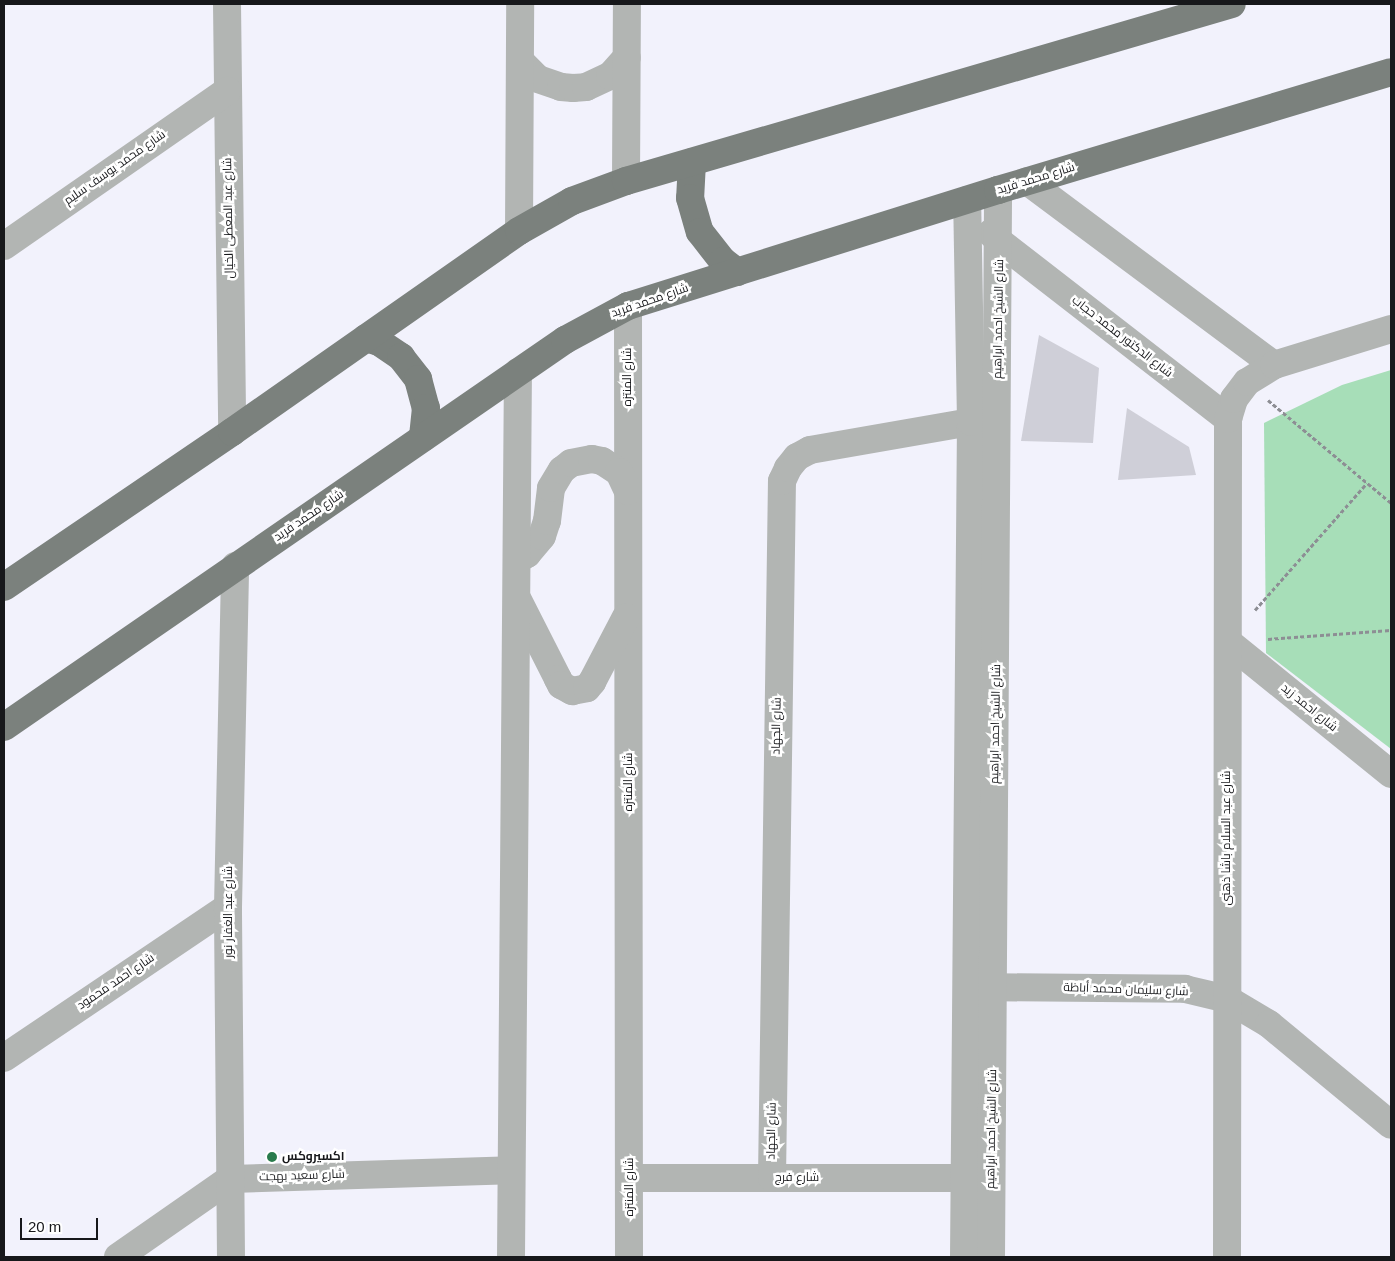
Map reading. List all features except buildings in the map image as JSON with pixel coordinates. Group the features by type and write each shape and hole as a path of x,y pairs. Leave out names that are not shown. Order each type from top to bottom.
{"main road":[{"path":"4,587 232,432 519,231 572,201 626,181 1191,10 1232,4"},
{"name":"شارع محمد فريد","path":"4,727 518,372 581,330 628,306 998,190 1391,72"},
{"path":"692,162 690,198 697,224 710,248 737,272"},
{"path":"366,338 379,342 402,357 418,379 426,408 423,438"}],"street":[{"name":"شارع عبد المعطى الخيال","path":"227,4 232,432"},
{"path":"519,231 520,4"},
{"path":"626,181 627,4"},
{"path":"520,61 538,79 555,86 573,88 586,87 610,76 627,57"},
{"name":"شارع محمد يوسف سليم","path":"4,246 227,91"},
{"path":"1028,181 1274,365"},
{"name":"شارع الشيخ احمد ابراهيم","path":"991,1257 1000,242 998,190"},
{"path":"964,1257 971,422 967,200"},
{"name":"شارع الدكتور محمد حجاب","path":"967,200 1000,242 1228,419"},
{"name":"شارع المنتزه","path":"628,306 629,1257"},
{"path":"1228,419 1234,399 1246,382 1274,365 1391,329"},
{"path":"511,1257 518,372"},
{"name":"شارع عبد السلام باشا ذهنى","path":"1227,1257 1228,419"},
{"name":"شارع الجهاد","path":"772,1178 782,481 792,462 810,450 971,422"},
{"path":"516,560 526,554 542,536 547,521 551,488 562,470 571,463 592,459 602,461 619,472 628,491"},
{"name":"شارع عبد الغفار نور","path":"231,1257 228,907 236,566"},
{"path":"516,597 561,685 572,691 587,688 592,682 628,612"},
{"name":"شارع احمد زيد","path":"1228,642 1391,774"},
{"name":"شارع احمد محمود","path":"4,1058 228,907"},
{"name":"شارع سليمان محمد أباظة","path":"966,986 1185,989 1227,999 1269,1024 1391,1125"},
{"name":"شارع سعيد بهجت","path":"230,1179 511,1170"},
{"name":"شارع فرج","path":"630,1178 965,1178"},
{"path":"118,1257 230,1179"}],"path":[{"path":"1246,382 1391,503"},
{"path":"1228,642 1367,483"},
{"path":"1228,642 1391,630"}],"green space":[{"path":"1391,370 1391,749 1266,653 1264,423 1342,385"}],"place":[{"name":"اكسيروكس","path":"272,1157"}]}
